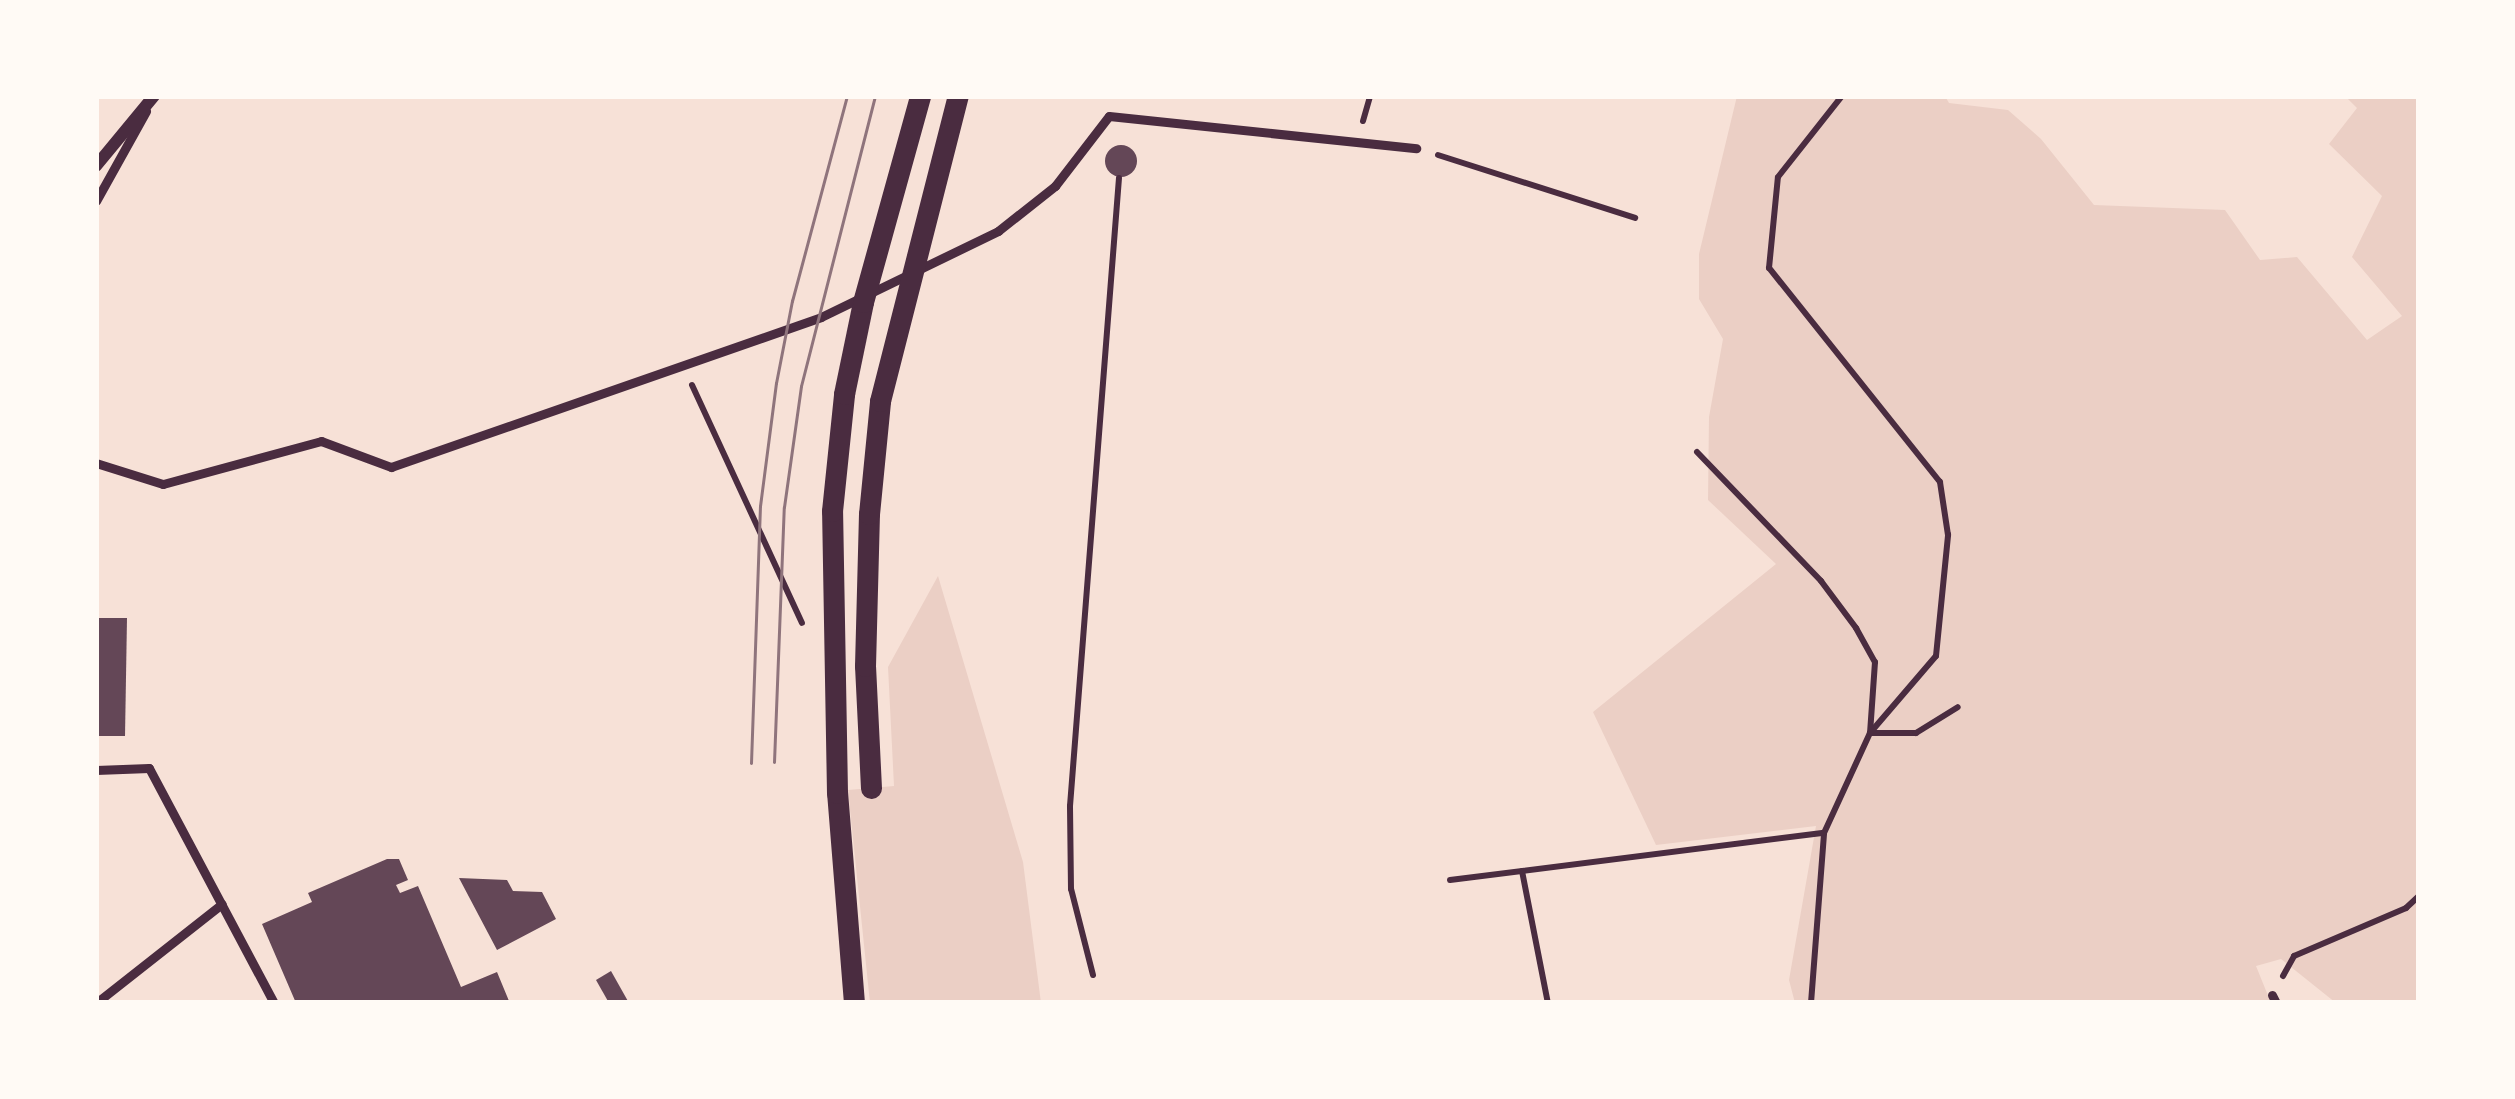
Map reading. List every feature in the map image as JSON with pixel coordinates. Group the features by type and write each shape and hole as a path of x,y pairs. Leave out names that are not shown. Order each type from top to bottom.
{"street":[{"path":"96,166 155,96"},
{"path":"854,1003 831,667 832,511 844,394 862,302 920,96"},
{"path":"871,788 865,666 869,514 880,400 958,96"}],"lane":[{"path":"96,201 155,96"},
{"path":"96,463 163,484 321,441 391,467 821,317 998,231 1055,186 1109,116 1416,148"},
{"path":"96,770 149,768 274,1003"},
{"path":"96,1003 222,904"}],"path":[{"path":"1810,1003 1824,833 1870,733 1936,656 1948,535 1940,482 1769,268 1778,177 1842,96"},
{"path":"1416,148 1635,218"},
{"path":"1093,975 1071,889 1070,806 1119,178"},
{"path":"682,365 808,634"},
{"path":"1697,452 1821,580 1856,628 1874,662 1870,733"},
{"path":"1870,733 1916,733 1958,706"},
{"path":"1450,880 1824,833"},
{"path":"1522,871 1548,1003"},
{"path":"2274,999 2294,956 2406,908 2419,896"}],"shaded area":[{"path":"1737,96 1945,96 1949,103 2008,110 2041,139 2094,205 2225,210 2260,260 2297,257 2367,340 2402,316 2352,257 2382,196 2329,144 2357,108 2345,96 2419,96 2419,1003 2336,1003 2281,959 2256,966 2271,1003 1795,1003 1789,980 1816,826 1656,845 1593,712 1776,564 1708,500 1709,417 1723,339 1699,299 1699,254"},
{"path":"938,576 1023,862 1041,1003 870,1003 848,790 894,786 888,667"}],"building":[{"path":"1121,145 1132,150 1137,161 1132,172 1121,177 1110,172 1105,161 1110,150"},
{"path":"96,618 127,618 125,736 96,736"},
{"path":"387,859 399,859 408,880 396,885 400,893 418,886 461,987 497,972 509,1001 296,1003 262,924 312,902 308,893"},
{"path":"459,878 507,880 513,891 542,892 556,919 497,950"},
{"path":"611,971 629,1003 609,1003 596,980"}],"tram line":[{"path":"751,763 760,506 776,383 792,301 847,96"},
{"path":"774,762 784,507 801,386 875,96"}]}
